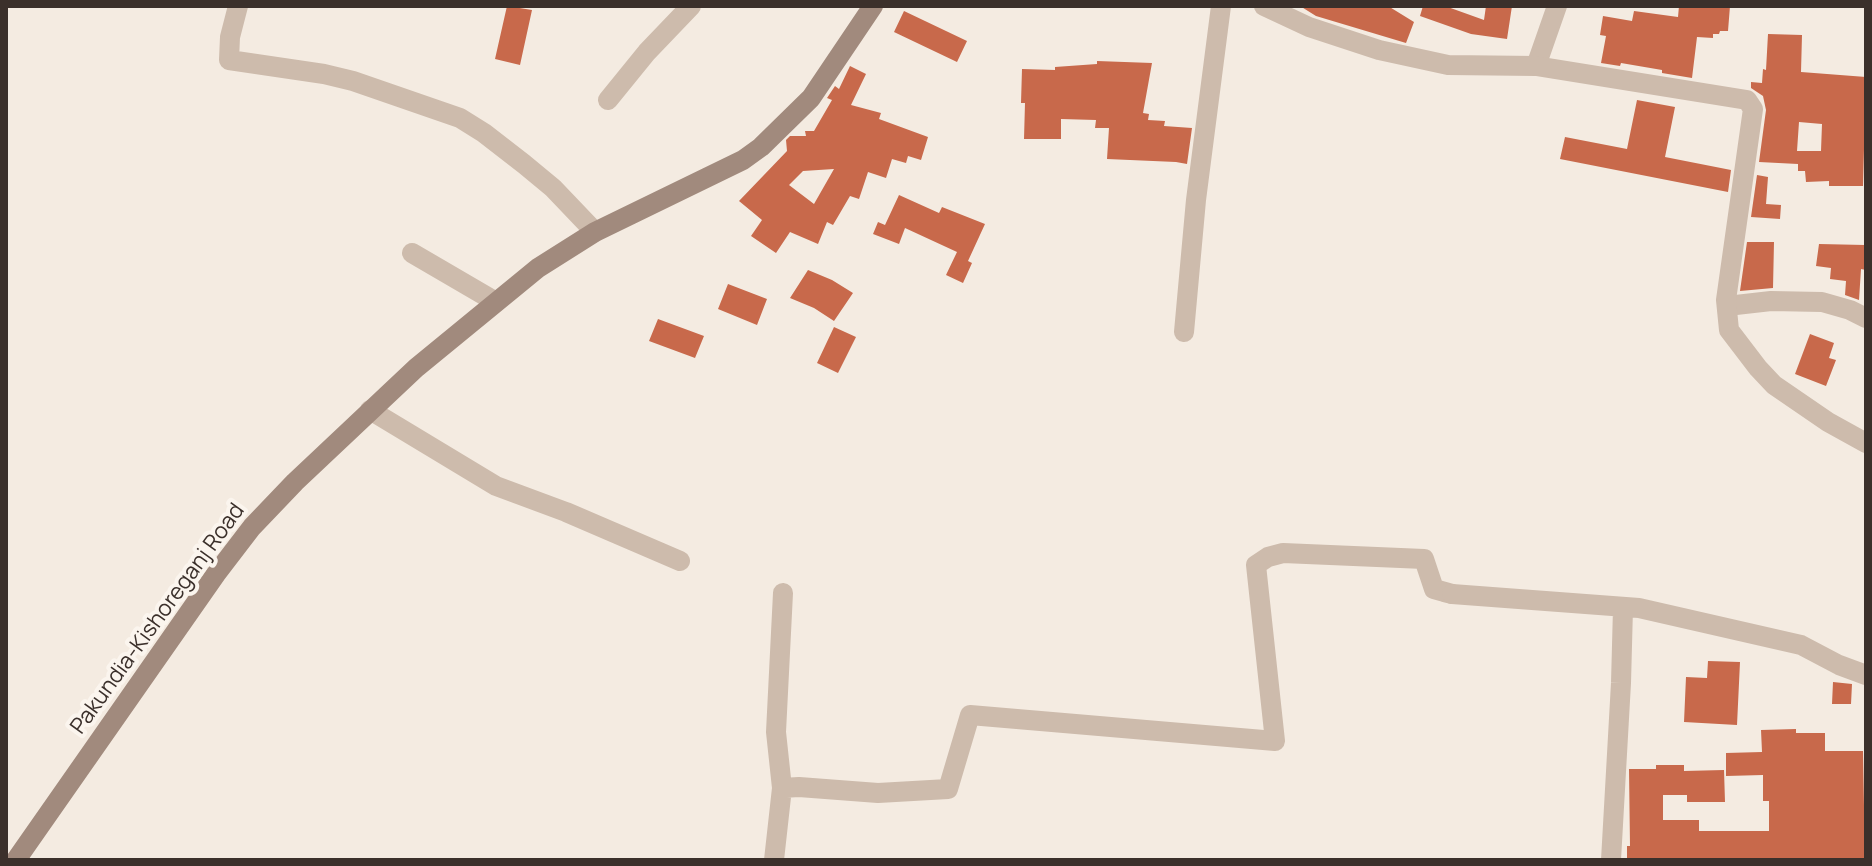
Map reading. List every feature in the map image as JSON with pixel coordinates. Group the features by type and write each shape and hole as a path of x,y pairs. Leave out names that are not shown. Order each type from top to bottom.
{"main road":[{"name":"Pakundia-Kishoreganj Road","path":"16,860 252,527 370,410 538,268 595,232 743,160 761,147 811,98 873,6"}],"street":[{"path":"238,6 230,37 229,60 353,81 460,118 543,180 595,232"},
{"path":"608,100 647,52 691,6"},
{"path":"1184,332 1196,200 1221,6"},
{"path":"1264,6 1309,27 1393,53 1448,65 1536,66 1747,100 1751,104 1751,125 1727,306 1729,330 1774,385 1828,422 1866,443"},
{"path":"1536,66 1557,6"},
{"path":"412,253 496,302"},
{"path":"1727,306 1771,301 1822,302 1866,318"},
{"path":"370,410 496,486 680,561"},
{"path":"782,788 878,793 948,789 970,715 1275,741 1256,565 1268,557 1283,553 1424,559 1434,589 1448,593 1639,608 1801,645 1866,675"},
{"path":"774,860 782,788 776,732 783,593"},
{"path":"1611,860 1623,608"}],"building":[{"path":"507,6 532,10 520,65 495,59"},
{"path":"1300,6 1388,6 1414,22 1406,43 1316,16"},
{"path":"1423,6 1445,6 1484,20 1486,6 1512,6 1507,39 1471,34 1420,16"},
{"path":"1679,6 1730,6 1728,31 1713,34 1713,38 1697,37 1692,78 1621,63 1620,66 1601,63 1606,36 1600,35 1603,16 1632,21 1634,11 1678,17"},
{"path":"904,11 967,41 957,62 894,32"},
{"path":"1768,34 1802,35 1801,72 1866,77 1863,186 1829,186 1829,181 1806,182 1805,171 1798,171 1798,164 1759,162 1766,110 1763,96 1751,88 1751,82 1762,83 1763,69 1766,70","holes":["1799,122 1822,124 1821,151 1797,151"]},
{"path":"1097,61 1152,63 1143,113 1149,114 1148,120 1165,121 1164,126 1192,128 1187,164 1107,159 1109,128 1095,128 1096,120 1061,119 1061,139 1024,139 1022,69 1055,70 1055,67 1097,64"},
{"path":"850,66 866,74 851,105 881,113 879,119 928,137 921,160 908,156 906,163 892,159 886,178 868,172 859,199 850,196 833,225 827,222 818,244 790,232 776,253 751,236 762,220 739,201 787,151 786,140 790,136 806,136 805,131 814,131 832,100 827,98 835,86 839,89","holes":["834,169 814,204 789,185 803,171"]},
{"path":"1637,100 1675,107 1665,157 1731,170 1728,192 1560,159 1565,137 1627,149"},
{"path":"1757,175 1768,177 1766,204 1781,205 1780,219 1751,217"},
{"path":"899,195 939,213 942,207 985,224 968,261 972,263 963,283 946,275 957,252 905,228 899,244 873,234 878,222 885,225"},
{"path":"1747,242 1774,242 1773,288 1740,291"},
{"path":"1819,244 1865,245 1866,270 1861,269 1859,300 1845,295 1846,281 1830,279 1831,268 1816,266"},
{"path":"808,270 853,293 834,321 790,298"},
{"path":"728,284 767,299 757,325 718,309"},
{"path":"658,319 704,336 695,358 649,341"},
{"path":"834,327 856,337 838,373 817,363"},
{"path":"1810,334 1834,343 1829,358 1836,360 1826,386 1795,374"},
{"path":"1708,661 1740,662 1737,725 1684,722 1686,677 1707,678"},
{"path":"1833,682 1852,684 1851,704 1832,704"},
{"path":"1796,729 1796,733 1825,733 1825,751 1863,751 1865,860 1627,860 1627,846 1630,846 1629,769 1684,765 1684,771 1724,770 1725,802 1687,802 1687,795 1663,795 1663,820 1699,820 1699,831 1769,831 1769,801 1763,801 1763,775 1726,776 1726,753 1762,752 1761,730"}]}
